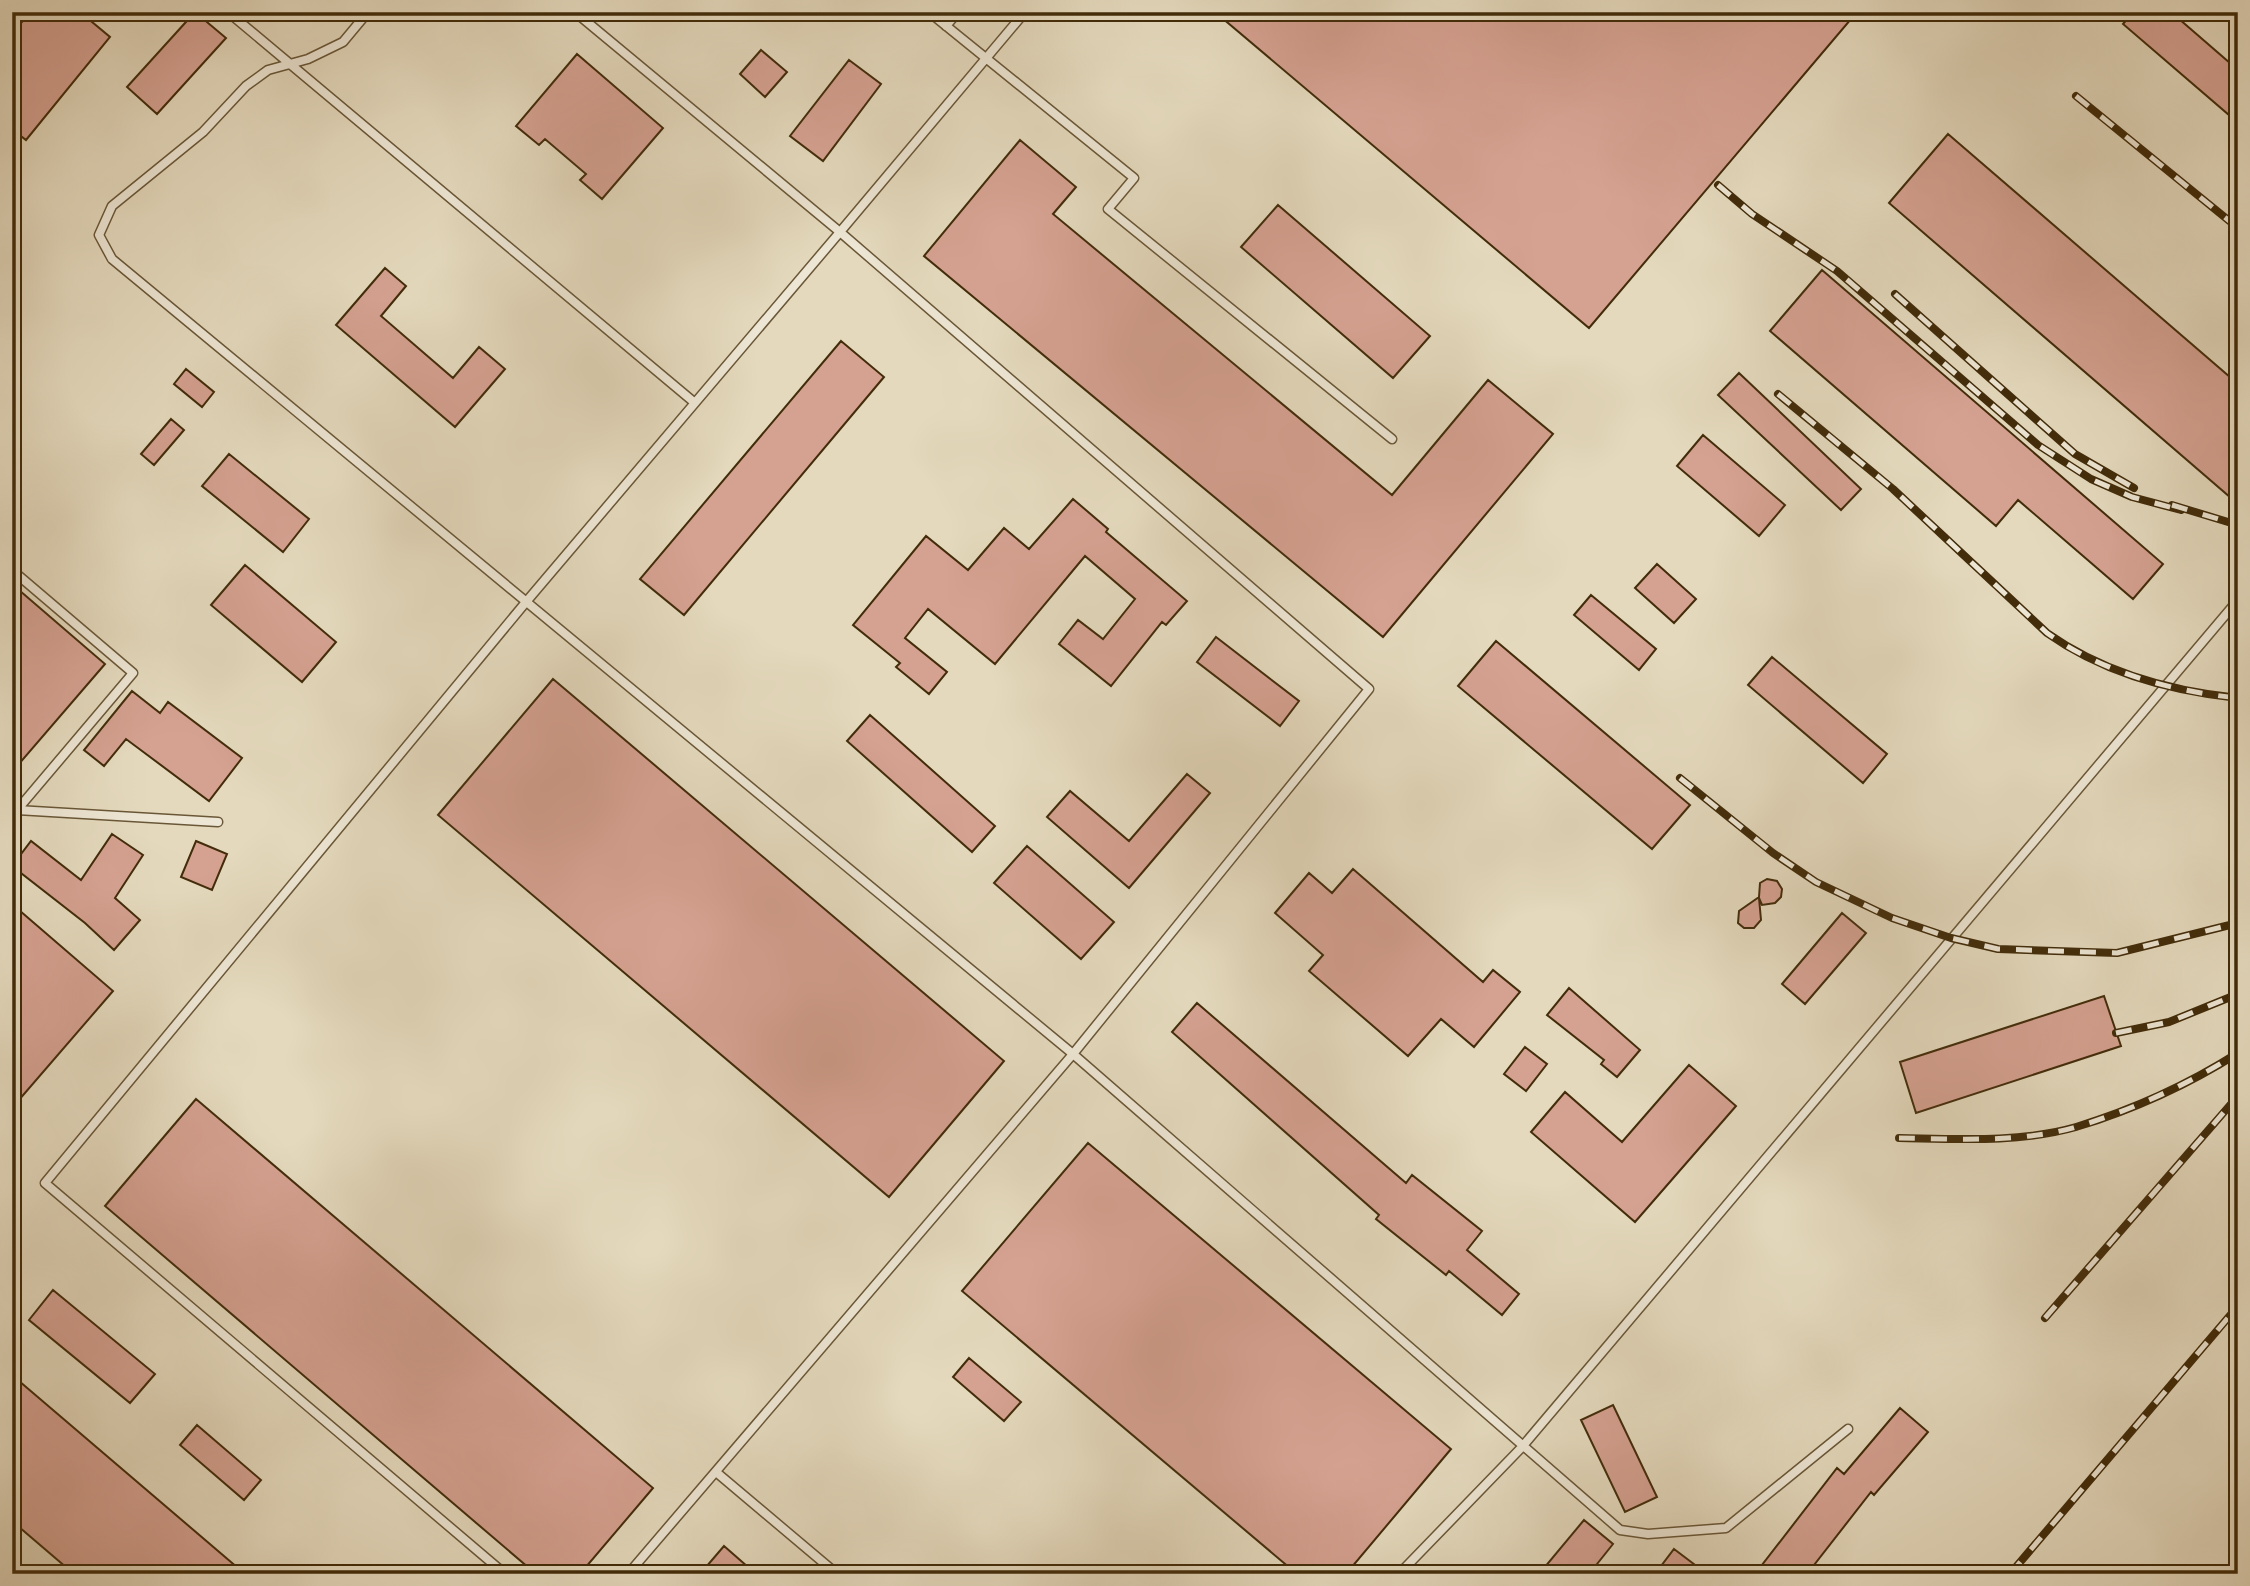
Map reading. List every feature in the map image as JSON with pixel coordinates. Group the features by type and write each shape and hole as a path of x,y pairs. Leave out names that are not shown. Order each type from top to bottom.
{"lane":[{"path":"229,12 695,403"},
{"path":"368,12 343,42 268,70 246,86 203,132 112,206 99,234 112,259 1073,1054 1620,1530 1648,1534 1726,1528 1848,1429"},
{"path":"575,12 840,232 1369,688 1073,1054 628,1574"},
{"path":"929,12 1134,178 1108,209 1392,439"},
{"path":"946,26 958,12"},
{"path":"505,1574 45,1183 526,602 1025,12"},
{"path":"12,570 133,673 15,813"},
{"path":"1399,1574 1522,1447 2238,600"},
{"path":"15,813 218,822"},
{"path":"716,1472 837,1574"}],"building":[{"path":"30,12 80,12 110,37 26,140 12,129 12,34"},
{"path":"195,12 226,38 157,114 127,87"},
{"path":"1215,12 1857,12 1589,328"},
{"path":"2133,12 2171,12 2238,70 2238,105 2229,115 2123,24"},
{"path":"761,50 787,72 765,97 740,74"},
{"path":"577,54 663,128 602,199 580,180 586,174 545,139 539,145 516,126"},
{"path":"849,60 881,84 823,161 790,136"},
{"path":"1948,134 2238,384 2238,504 1889,203"},
{"path":"1020,140 1076,187 1053,214 1392,495 1488,380 1553,434 1383,637 924,256"},
{"path":"1278,205 1430,336 1393,378 1241,247"},
{"path":"385,268 406,286 381,316 453,378 479,347 505,369 455,427 336,325"},
{"path":"1822,270 2163,564 2133,599 2018,500 1996,526 1770,331"},
{"path":"841,341 884,377 684,615 640,579"},
{"path":"186,369 214,392 202,407 174,384"},
{"path":"1739,373 1861,489 1841,510 1718,395"},
{"path":"171,419 184,430 154,465 141,454"},
{"path":"1703,435 1785,505 1759,536 1677,466"},
{"path":"229,454 309,519 283,552 202,486"},
{"path":"1073,499 1108,529 1106,532 1187,601 1166,625 1162,622 1111,686 1059,644 1078,620 1103,639 1135,599 1085,556 995,664 928,609 905,638 947,672 929,694 896,667 900,663 853,625 926,536 968,570 1004,528 1029,549"},
{"path":"1657,564 1696,599 1674,623 1635,588"},
{"path":"245,565 336,642 302,682 211,605"},
{"path":"12,584 105,664 12,772"},
{"path":"1591,595 1656,649 1639,670 1574,615"},
{"path":"1216,637 1299,701 1280,726 1197,662"},
{"path":"1496,641 1690,805 1652,849 1458,686"},
{"path":"1772,657 1887,754 1863,783 1748,685"},
{"path":"553,679 1004,1061 889,1197 438,815"},
{"path":"132,691 160,713 168,702 242,758 209,801 126,739 104,766 84,750"},
{"path":"870,715 995,826 972,852 847,741"},
{"path":"1187,774 1210,793 1129,888 1047,817 1070,791 1129,841"},
{"path":"112,834 143,855 115,898 140,920 114,950 85,923 12,866 31,841 81,880"},
{"path":"196,841 227,854 212,890 181,877"},
{"path":"1027,846 1114,922 1081,959 994,883"},
{"path":"1353,869 1483,982 1493,970 1520,992 1474,1047 1441,1019 1408,1056 1309,971 1323,955 1275,913 1309,873 1332,893"},
{"path":"1767,879 1777,881 1782,889 1781,897 1775,903 1762,905 1759,898 1761,920 1754,928 1744,928 1738,923 1739,911 1759,897 1760,883"},
{"path":"12,904 113,991 12,1108"},
{"path":"1842,913 1866,933 1805,1004 1782,984"},
{"path":"1569,988 1640,1050 1617,1077 1601,1064 1604,1060 1547,1015"},
{"path":"2104,996 2121,1046 1916,1113 1900,1062"},
{"path":"1197,1003 1406,1183 1412,1175 1482,1231 1467,1250 1519,1294 1502,1315 1449,1271 1446,1275 1376,1219 1379,1215 1172,1032"},
{"path":"1525,1047 1547,1064 1526,1091 1504,1074"},
{"path":"1689,1065 1736,1106 1635,1222 1531,1132 1565,1092 1622,1142"},
{"path":"196,1099 653,1488 580,1574 536,1574 105,1206"},
{"path":"1088,1143 1451,1449 1346,1574 1297,1574 962,1291"},
{"path":"53,1290 155,1374 130,1403 29,1320"},
{"path":"969,1358 1021,1402 1004,1421 953,1377"},
{"path":"12,1375 245,1574 74,1574 12,1521"},
{"path":"1613,1405 1657,1497 1625,1512 1581,1420"},
{"path":"1900,1408 1928,1432 1874,1495 1871,1492 1807,1574 1755,1574 1837,1468 1844,1474"},
{"path":"197,1425 261,1480 244,1500 180,1445"},
{"path":"1584,1520 1613,1544 1589,1574 1539,1574"},
{"path":"724,1546 756,1574 700,1574"},
{"path":"1674,1549 1707,1574 1655,1574"}],"railway":[{"path":"2076,96 2238,228"},
{"path":"1718,185 1752,214 1837,271 2038,445 2091,479 2132,497 2181,510"},
{"path":"1895,294 2075,454 2134,488"},
{"path":"1778,394 1893,489 2047,633 2068,647 2138,678 2162,685 2238,698"},
{"path":"2172,505 2238,525"},
{"path":"1680,778 1773,853 1816,882 1892,918 1951,938 1998,949 2117,953 2238,923"},
{"path":"2116,1033 2169,1022 2238,994"},
{"path":"1899,1138 2011,1138 2076,1127 2160,1095 2238,1053"},
{"path":"2045,1318 2238,1096"},
{"path":"2010,1574 2238,1306"},
{"path":"2225,1574 2238,1559"}]}
